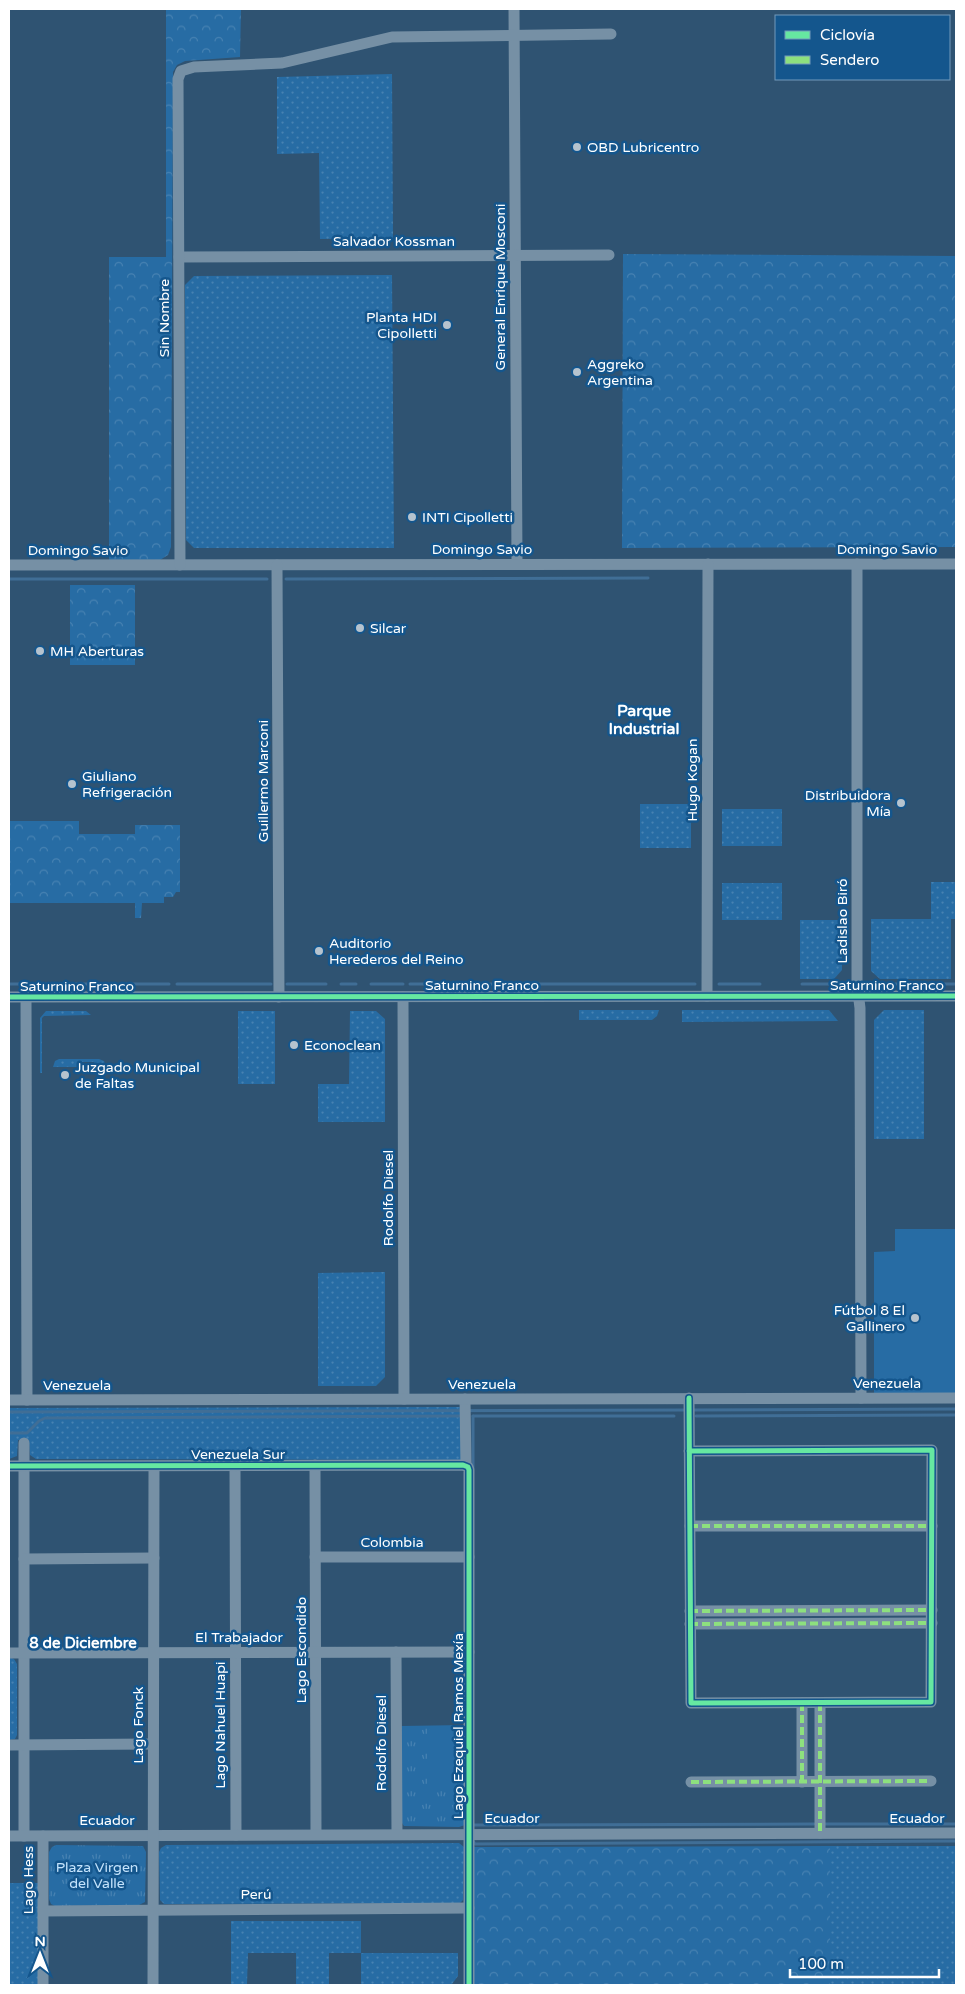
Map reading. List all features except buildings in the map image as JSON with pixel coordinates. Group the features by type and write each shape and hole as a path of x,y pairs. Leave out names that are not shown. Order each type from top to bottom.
{"street":[{"name":"General Enrique Mosconi","path":"514,9 516,564"},
{"path":"514,35 611,34"},
{"name":"Sin Nombre","path":"180,565 178,79 182,72 194,67 282,63 392,37 514,35"},
{"name":"Salvador Kossman","path":"179,257 609,255"},
{"name":"Hugo Kogan","path":"706,996 708,564"},
{"name":"Ladislao Biró","path":"858,564 857,984 860,1008 861,1398"},
{"name":"Domingo Savio","path":"9,565 956,564"},
{"name":"Guillermo Marconi","path":"277,565 279,997"},
{"name":"Saturnino Franco","path":"9,997 956,996"},
{"path":"26,997 27,1400"},
{"name":"Rodolfo Diesel","path":"403,997 404,1399"},
{"path":"689,1398 689,1451 690,1526 690,1624 691,1703 931,1702 932,1450 689,1451"},
{"name":"Venezuela","path":"9,1400 956,1398"},
{"name":"Lago Ezequiel Ramos Mexía","path":"466,1399 467,1466 469,1470 469,1985"},
{"name":"Lago Hess","path":"24,1443 24,1836"},
{"name":"Lago Nahuel Huapi","path":"235,1465 236,1835"},
{"name":"Lago Escondido","path":"315,1465 316,1834"},
{"name":"Venezuela Sur","path":"9,1466 467,1466"},
{"name":"Lago Fonck","path":"153,1985 154,1466"},
{"path":"690,1526 932,1526"},
{"name":"Colombia","path":"315,1557 469,1557"},
{"path":"24,1559 154,1558"},
{"path":"690,1611 932,1610"},
{"path":"690,1624 932,1623"},
{"name":"Rodolfo Diesel","path":"396,1652 397,1834"},
{"name":"El Trabajador","path":"9,1653 469,1652"},
{"path":"802,1703 802,1782"},
{"path":"820,1703 820,1833"},
{"path":"9,1745 153,1744"},
{"path":"691,1782 931,1781"},
{"name":"Ecuador","path":"9,1836 956,1833"},
{"name":"Lago Hess","path":"43,1836 43,1985"},
{"name":"Perú","path":"43,1911 469,1908"}],"green space":[{"path":"166,9 241,9 240,57 185,61 177,65 173,72 171,547 168,555 160,560 109,560 109,257 166,257"},
{"path":"392,74 393,238 320,239 319,153 277,154 277,77"},
{"path":"623,254 956,256 956,547 622,548"},
{"path":"392,275 394,548 194,548 186,540 185,285 194,276"},
{"path":"70,585 135,585 135,665 70,665"},
{"path":"640,804 691,804 691,848 640,848"},
{"path":"722,809 782,809 782,846 722,846"},
{"path":"10,821 79,821 79,834 135,834 135,825 180,825 180,892 176,892 173,897 164,897 164,903 142,903 141,918 135,918 135,903 10,903"},
{"path":"931,882 956,882 956,919 951,919 951,979 880,979 871,971 871,919 931,919"},
{"path":"722,883 782,883 782,920 722,920"},
{"path":"800,920 842,920 842,970 834,979 800,979"},
{"path":"579,1010 659,1010 657,1016 652,1020 579,1020"},
{"path":"682,1010 829,1010 838,1021 682,1022"},
{"path":"884,1010 924,1010 924,1139 874,1139 874,1020"},
{"path":"46,1011 86,1011 91,1015 44,1016 42,1018 42,1073 40,1073 40,1018"},
{"path":"238,1011 275,1011 275,1084 238,1084"},
{"path":"350,1011 376,1011 385,1019 385,1122 318,1122 318,1084 349,1084"},
{"path":"59,1059 99,1059 104,1061 106,1067 95,1067 94,1062 78,1062 77,1067 53,1067 55,1061"},
{"name":"Fútbol 8 El Gallinero","path":"895,1229 956,1229 956,1396 874,1397 874,1252 895,1251"},
{"path":"385,1272 385,1377 376,1386 318,1386 318,1273"},
{"path":"468,1407 468,1460 36,1459 30,1455 29,1440 18,1440 17,1456 9,1459 9,1408"},
{"path":"9,1657 14,1659 17,1664 17,1735 15,1739 9,1740"},
{"path":"466,1725 465,1825 459,1827 404,1826 402,1823 401,1726"},
{"path":"427,1730 454,1730 454,1786 427,1786"},
{"path":"459,1843 464,1847 463,1900 460,1903 164,1904 160,1900 159,1852 166,1845"},
{"name":"Plaza Virgen del Valle","path":"56,1845 143,1846 146,1852 145,1902 139,1905 55,1906 51,1904 49,1899 49,1852"},
{"path":"830,1846 956,1846 956,1985 830,1985"},
{"path":"830,1846 830,1985 474,1985 474,1847"},
{"path":"9,1883 39,1883 39,1985 9,1985"},
{"path":"231,1921 361,1921 361,1953 329,1953 329,1984 296,1984 296,1953 248,1953 247,1984 231,1984"},
{"path":"361,1953 458,1953 458,1976 452,1984 361,1984"}],"waterway":[{"path":"286,579 648,578"},
{"path":"9,579 267,579"},
{"path":"9,984 109,984"},
{"path":"124,984 169,984"},
{"path":"177,984 271,984"},
{"path":"287,984 326,984"},
{"path":"341,984 356,984"},
{"path":"371,984 403,984"},
{"path":"410,984 461,984"},
{"path":"473,984 695,984"},
{"path":"719,984 760,984"},
{"path":"802,984 845,984"},
{"path":"870,984 956,984"},
{"path":"693,1410 956,1409"},
{"path":"9,1412 684,1410"},
{"path":"696,1416 956,1415"},
{"path":"9,1433 27,1433 39,1421 45,1418 459,1416"},
{"path":"473,1416 674,1416"},
{"path":"473,1416 473,1468"},
{"path":"473,1825 814,1824"},
{"path":"825,1824 956,1824"},
{"path":"473,1841 475,1844 956,1841"}],"marked path":[{"path":"690,1526 932,1526"},
{"path":"690,1611 932,1610"},
{"path":"690,1624 932,1623"},
{"path":"802,1703 802,1782"},
{"path":"820,1703 820,1833"},
{"path":"691,1782 931,1781"}],"cycle path":[{"path":"9,997 956,996"},
{"path":"689,1398 691,1703 931,1702 932,1450 689,1451"},
{"path":"9,1466 463,1465 468,1467 469,1985"}],"place":[{"name":"OBD Lubricentro","path":"577,147"},
{"name":"Planta HDI Cipolletti","path":"447,325"},
{"name":"Aggreko Argentina","path":"577,372"},
{"name":"INTI Cipolletti","path":"412,517"},
{"name":"Silcar","path":"360,628"},
{"name":"MH Aberturas","path":"40,651"},
{"name":"Giuliano Refrigeración","path":"72,784"},
{"name":"Distribuidora Mía","path":"901,803"},
{"name":"Auditorio Herederos del Reino","path":"319,951"},
{"name":"Econoclean","path":"294,1045"},
{"name":"Juzgado Municipal de Faltas","path":"65,1075"},
{"name":"Fútbol 8 El Gallinero","path":"915,1318"}],"district":[{"name":"Parque Industrial","path":"644,720"},
{"name":"8 de Diciembre","path":"83,1643"}]}
